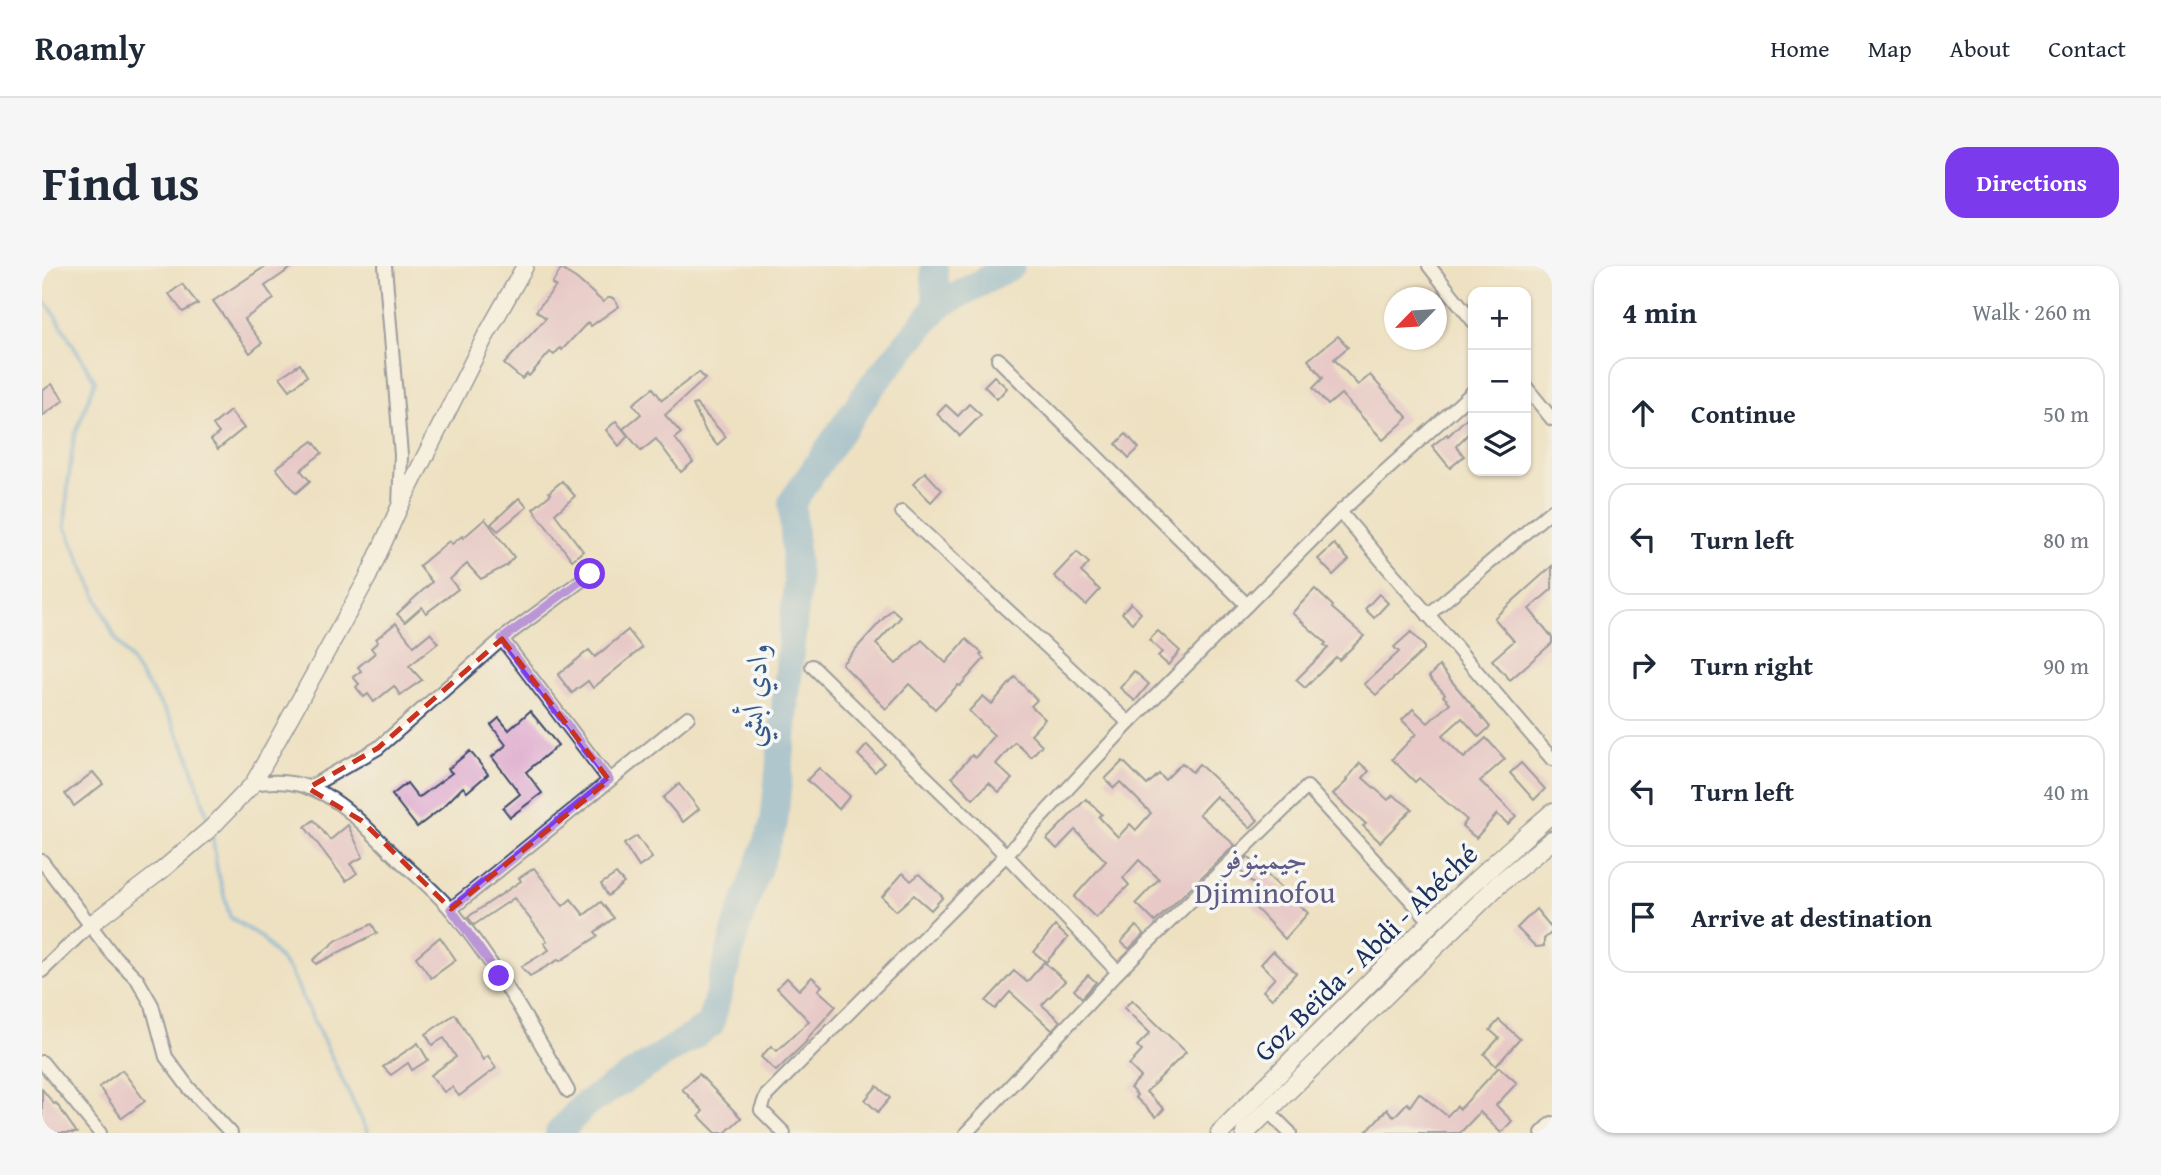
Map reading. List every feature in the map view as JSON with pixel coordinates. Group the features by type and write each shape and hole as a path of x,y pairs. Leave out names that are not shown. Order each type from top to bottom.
{"main road":[{"name":"Goz Beïda - Abdi - Abéché","path":"1220,1133 1349,1002 1487,868 1552,813"},
{"path":"1245,1133 1499,884 1552,840"},
{"path":"1349,1002 1364,1015"}],"street":[{"path":"385,266 401,455 399,508"},
{"path":"42,971 91,924 161,872 211,828 253,784 368,576 399,508 484,340 525,266"},
{"path":"1429,266 1468,315"},
{"path":"998,359 1247,605"},
{"path":"1531,393 1552,419"},
{"path":"784,1133 761,1110 766,1096 1006,855 1129,723 1340,512 1468,397"},
{"path":"1428,615 1552,510"},
{"path":"902,512 1129,723"},
{"path":"1340,512 1552,759"},
{"path":"308,788 378,748 502,639 590,574"},
{"path":"502,639 609,780"},
{"path":"812,666 1006,855 1118,972"},
{"path":"451,909 688,718"},
{"path":"253,784 269,781 308,788 343,805 451,909 527,1018 568,1091"},
{"path":"966,1133 1118,972 1307,787 1431,922"},
{"path":"42,861 112,954 137,979 152,1005 166,1057 189,1088 231,1133"},
{"path":"42,1062 100,1133"},
{"path":"1267,1110 1290,1133"},
{"path":"1542,1133 1552,1123"}],"highlighted area":[{"path":"502,639 609,780 451,909 362,821 308,788 378,748"}],"building":[{"path":"266,266 294,266 265,286 274,299 244,319 262,343 250,353 213,301"},
{"path":"561,269 603,302 613,298 619,306 591,326 588,322 562,350 560,348 554,355 550,352 529,376 527,374 522,379 504,364 546,318 536,311 556,286 552,284"},
{"path":"182,284 198,304 183,312 169,294"},
{"path":"1338,336 1348,347 1334,359 1358,385 1370,375 1408,418 1383,440 1341,394 1328,405 1313,388 1323,378 1308,360"},
{"path":"300,364 307,376 290,390 280,377"},
{"path":"699,372 705,379 665,415 681,433 675,438 693,462 681,472 656,439 641,451 623,429 641,414 633,404 653,388 662,400"},
{"path":"994,376 1007,388 997,399 984,386"},
{"path":"52,384 64,400 42,416 42,391"},
{"path":"696,404 726,437 717,445 706,432 693,405"},
{"path":"969,404 981,415 960,436 937,414 946,405 958,416"},
{"path":"230,411 244,428 218,449 211,440 219,433 213,425"},
{"path":"1468,417 1468,434 1456,446 1464,456 1450,468 1432,446 1447,434 1448,436"},
{"path":"616,421 628,436 619,446 606,430"},
{"path":"1126,434 1139,448 1129,458 1116,444"},
{"path":"313,441 322,453 301,471 310,481 296,493 276,468"},
{"path":"925,472 942,490 931,502 913,484"},
{"path":"562,481 575,496 555,514 583,551 572,560 533,509"},
{"path":"519,498 527,507 498,531 491,524"},
{"path":"485,519 514,557 506,566 481,579 467,564 450,579 458,589 426,613 422,607 405,622 397,614 432,582 419,566 449,541 452,544 462,536 463,538"},
{"path":"1334,544 1349,560 1333,575 1318,559"},
{"path":"1077,552 1089,563 1081,572 1100,590 1086,605 1054,576"},
{"path":"1552,566 1552,589 1529,609 1552,637 1552,643 1510,680 1492,660 1514,641 1494,618"},
{"path":"1315,589 1364,636 1339,660 1336,657 1305,688 1296,680 1328,648 1324,645 1326,643 1292,613"},
{"path":"1379,594 1388,603 1374,618 1365,609"},
{"path":"1131,603 1141,613 1132,623 1122,613"},
{"path":"892,609 901,617 876,644 896,664 922,640 946,663 966,639 982,653 980,655 984,659 935,709 909,684 886,709 842,664"},
{"path":"396,623 414,646 430,633 438,643 409,666 422,680 400,695 394,686 374,702 368,694 364,697 356,687 359,684 353,677 361,671 358,667 375,653 371,648 378,642 376,639"},
{"path":"628,630 642,648 593,688 588,681 572,693 558,675 589,650 595,657"},
{"path":"1158,631 1180,651 1168,665 1158,656 1162,652 1149,640"},
{"path":"1411,632 1424,646 1424,650 1376,695 1364,684 1399,652 1394,647"},
{"path":"1439,666 1490,727 1479,737 1462,718 1442,736 1464,758 1486,738 1505,759 1480,781 1516,816 1508,824 1497,814 1476,838 1462,826 1467,820 1419,778 1415,782 1392,759 1416,734 1402,720 1413,709 1428,723 1450,703 1429,677"},
{"path":"1134,671 1149,684 1135,701 1120,688"},
{"path":"1015,677 1037,700 1031,706 1045,719 1031,734 1042,745 1031,757 1015,742 996,764 1012,779 999,792 989,783 973,799 952,777 972,755 975,758 994,735 969,711 983,696 992,704"},
{"path":"530,711 558,745 526,772 542,793 510,817 503,808 520,794 492,757 506,745 491,725 499,718 509,730"},
{"path":"867,745 884,763 875,772 858,755"},
{"path":"470,751 488,774 467,792 463,787 417,827 392,795 407,783 418,797 421,796 452,773 448,769"},
{"path":"1123,761 1147,785 1159,774 1165,780 1182,763 1192,772 1199,764 1258,820 1250,828 1216,796 1199,814 1235,845 1155,922 1136,903 1159,879 1139,860 1123,878 1129,885 1096,918 1074,897 1106,861 1075,830 1057,849 1047,839 1086,799 1102,814 1099,817 1118,837 1130,824 1136,830 1151,813 1120,782 1114,788 1105,779"},
{"path":"1360,763 1369,771 1363,778 1388,800 1393,795 1412,809 1380,842 1363,826 1366,824 1333,794"},
{"path":"1521,763 1545,789 1534,800 1510,773"},
{"path":"819,768 850,796 839,809 807,780"},
{"path":"93,772 103,784 74,806 65,794"},
{"path":"679,784 699,809 683,822 663,798"},
{"path":"314,820 330,840 348,825 363,857 350,864 357,873 346,881 305,827"},
{"path":"637,836 652,858 639,867 624,844"},
{"path":"1248,857 1308,913 1285,939 1249,901 1259,889 1237,868"},
{"path":"534,868 563,906 571,899 584,915 601,902 614,918 595,932 598,936 560,961 530,976 521,967 549,950 544,943 547,941 514,898 474,925 468,917 521,881 519,878"},
{"path":"903,873 911,881 919,874 943,897 931,910 914,895 896,911 882,897"},
{"path":"616,874 624,883 608,896 601,884"},
{"path":"1536,909 1552,928 1552,932 1544,939 1544,946 1536,947 1517,928"},
{"path":"372,924 377,933 316,964 313,960 337,940"},
{"path":"1055,926 1068,938 1046,962 1034,952"},
{"path":"1136,926 1144,934 1129,949 1121,942"},
{"path":"440,937 456,960 431,978 416,957"},
{"path":"1273,951 1296,973 1272,999 1263,991 1275,978 1261,964"},
{"path":"1044,962 1065,981 1042,1005 1060,1021 1052,1030 1010,992 995,1009 986,1001 1014,971 1027,982"},
{"path":"1088,975 1096,982 1082,998 1074,990"},
{"path":"812,977 822,986 818,990 836,1006 807,1041 776,1071 761,1057 771,1046 777,1051 809,1021 777,988 787,978 799,990"},
{"path":"1132,1000 1186,1052 1146,1092 1164,1109 1156,1117 1135,1097 1137,1095 1130,1088 1141,1077 1129,1065 1142,1051 1137,1046 1150,1033 1124,1008"},
{"path":"455,1014 483,1060 488,1056 496,1068 459,1096 452,1087 444,1092 431,1075 456,1057 444,1038 432,1045 426,1034"},
{"path":"1499,1020 1520,1039 1496,1066 1484,1054 1499,1038 1490,1030"},
{"path":"418,1043 428,1060 412,1070 408,1063 391,1075 383,1067"},
{"path":"1499,1067 1517,1083 1496,1105 1512,1121 1501,1133 1480,1112 1460,1133 1365,1133 1387,1109 1394,1117 1407,1103 1410,1106 1419,1093 1447,1116 1457,1106 1460,1109"},
{"path":"122,1070 145,1101 122,1118 99,1087"},
{"path":"699,1074 741,1118 725,1133 716,1133 699,1116 703,1111 682,1089"},
{"path":"877,1086 890,1098 878,1112 865,1100"},
{"path":"42,1089 54,1104 56,1103 77,1133 42,1133"}],"waterway":[{"path":"934,266 937,307"},
{"name":"وادي أبشي","path":"559,1133 583,1106 710,1025 737,926 774,823 797,583 792,502 871,387 937,307 1011,266"},
{"path":"42,300 51,309 95,381 74,438 65,526 114,636 169,717 188,754 210,825"},
{"path":"212,833 217,869 230,917 262,938 290,971 368,1133"}],"district":[{"name":"جيمينوفو Djiminofou","path":"1265,875"}],"route":[{"path":"499,976 451,909 609,780 502,639 590,574"}]}
